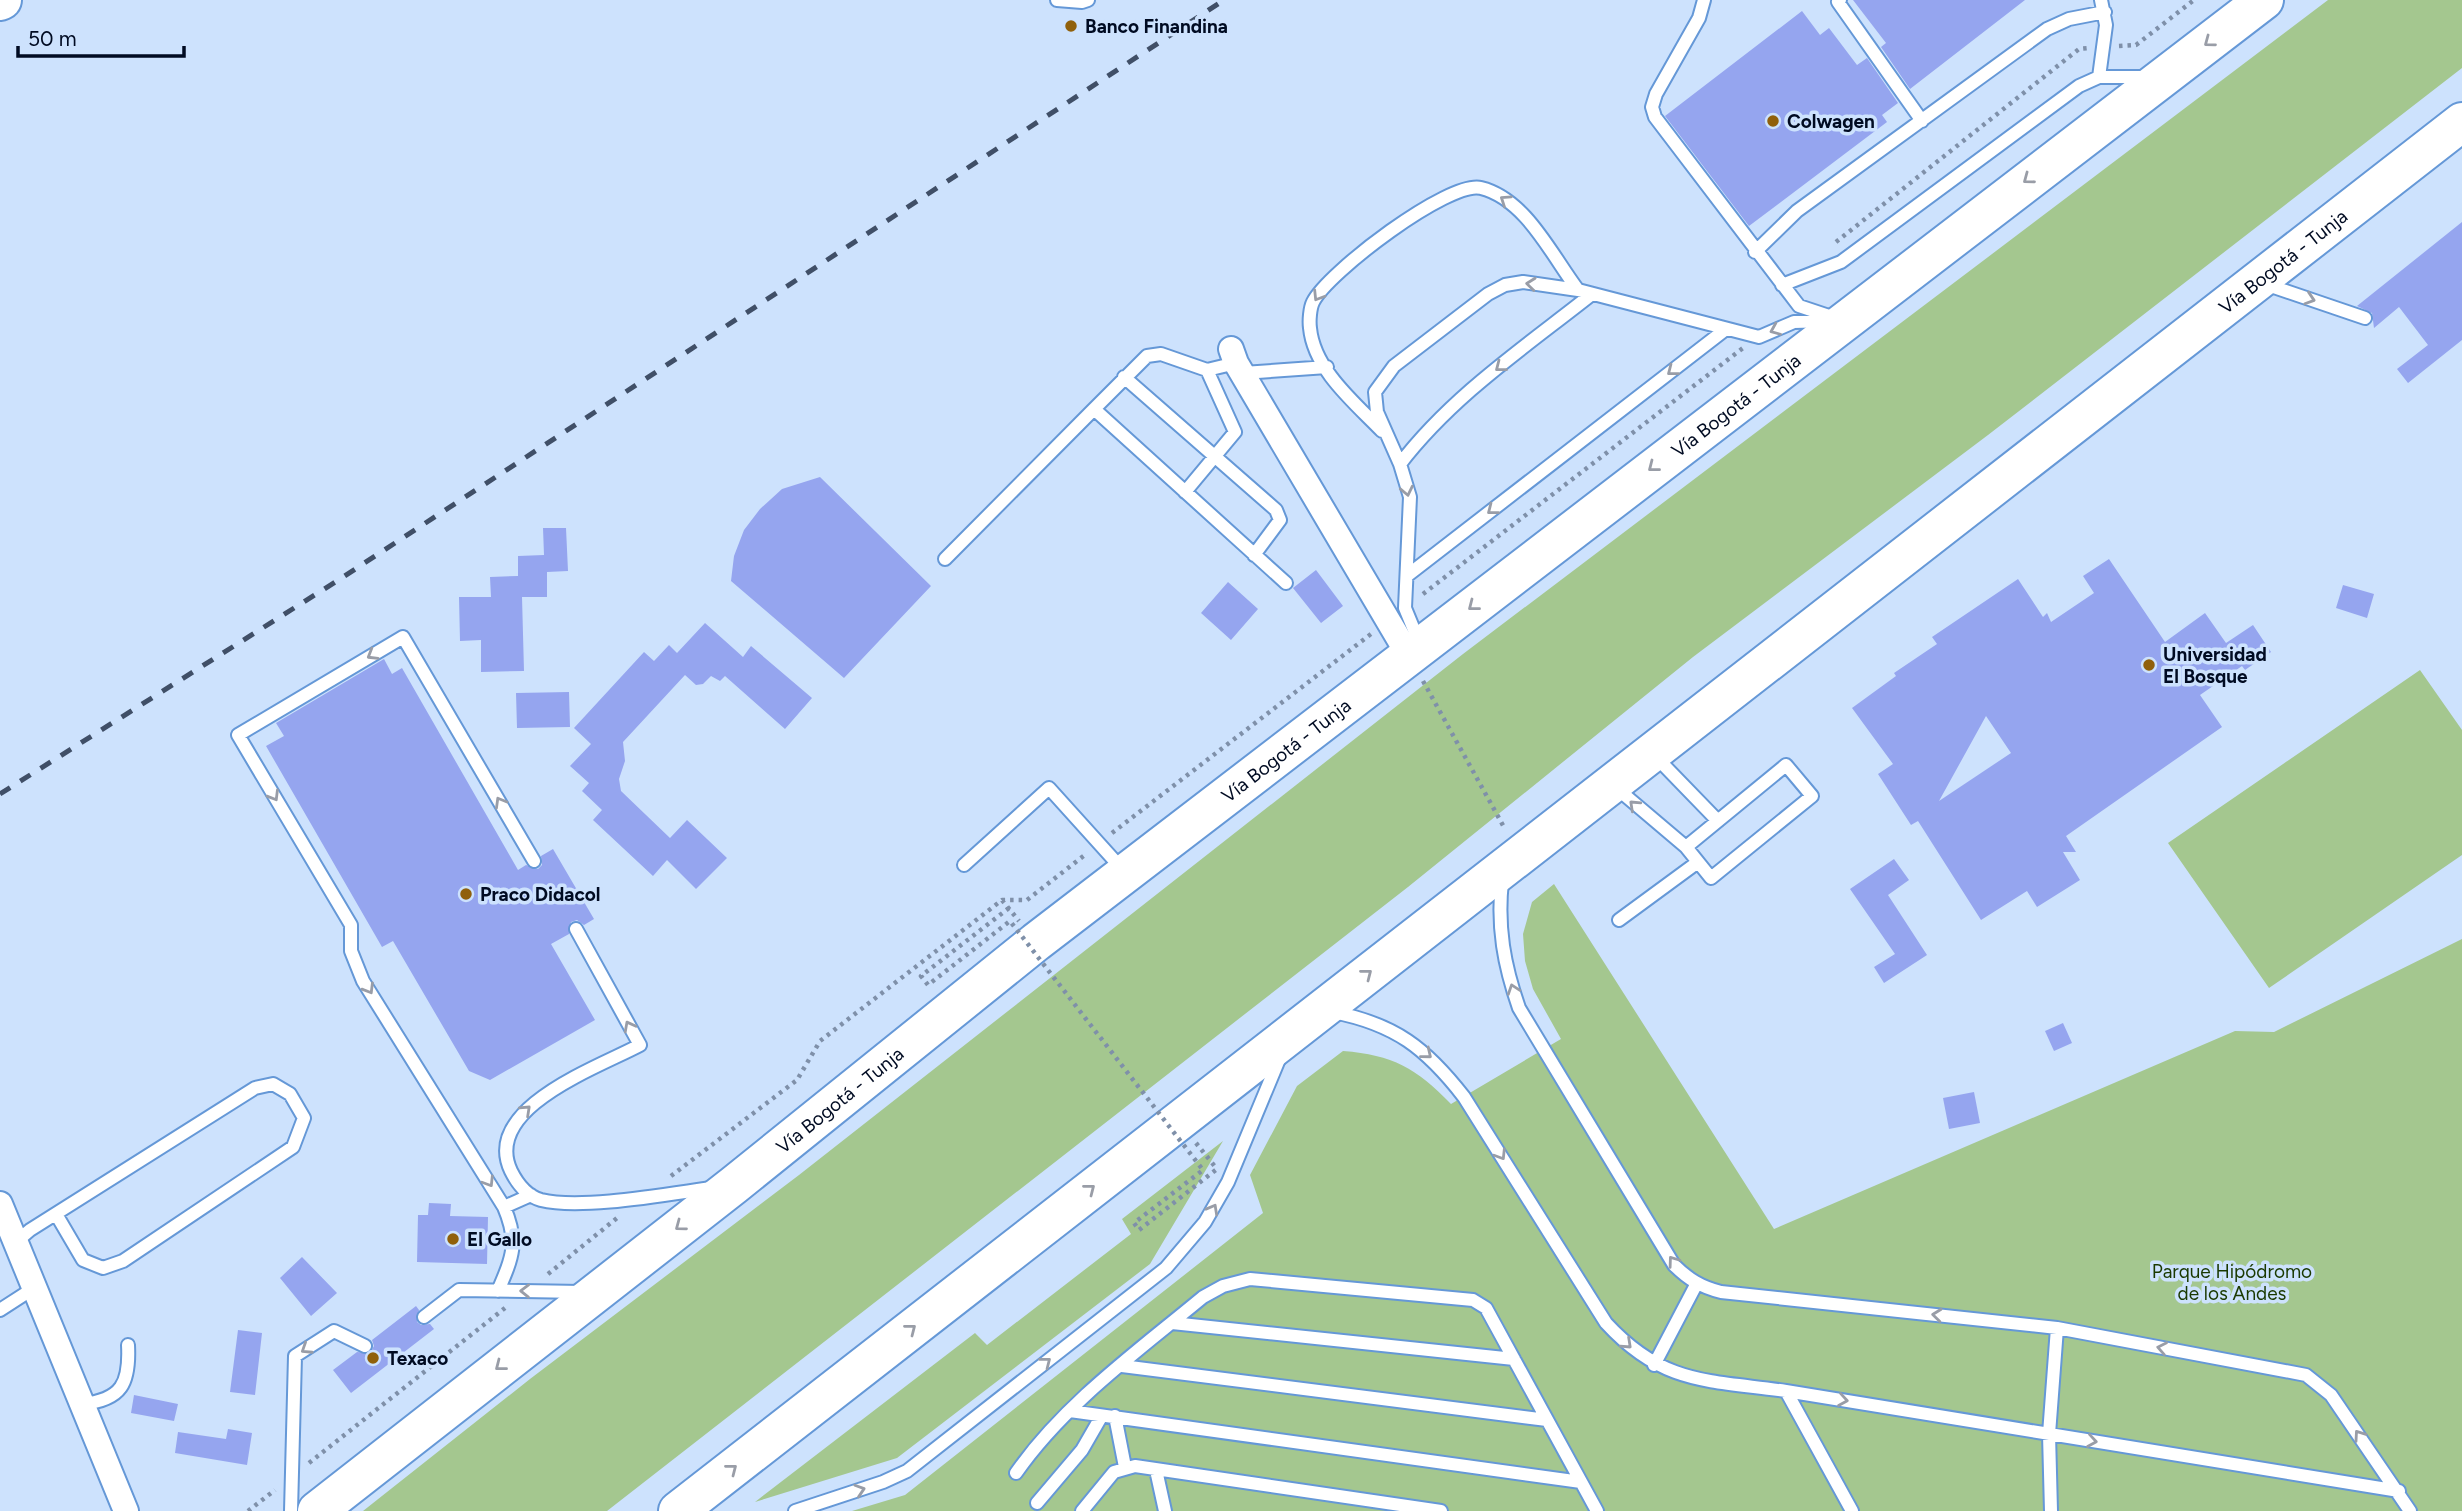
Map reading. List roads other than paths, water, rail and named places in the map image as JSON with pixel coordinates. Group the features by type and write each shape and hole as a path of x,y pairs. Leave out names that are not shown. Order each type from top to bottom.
{"highway":[{"name":"Vía Bogotá - Tunja","path":"317,1511 593,1292 734,1185 1126,873 1842,321 2264,0"},
{"name":"Vía Bogotá - Tunja","path":"678,1511 2254,281 2462,122"}],"street":[{"path":"1237,361 1396,615 1415,651"},
{"path":"0,1204 126,1511"}],"lane":[{"path":"1057,0 1088,0"},
{"path":"1704,0 1699,18 1659,86 1652,107 1663,133 1799,306 1842,321"},
{"path":"1840,0 1838,2 1922,121"},
{"path":"1755,252 1797,211 2047,29 2103,6 2105,47 2099,77"},
{"path":"1782,285 1841,262 2079,86 2099,77 2162,78"},
{"path":"1389,438 1336,384 1315,347 1310,327 1312,303 1324,286 1414,212 1461,188 1479,187 1502,196 1520,211 1577,290"},
{"path":"2254,281 2365,318"},
{"path":"1396,615 1408,575 1410,497 1400,464 1377,412 1375,392 1394,366 1505,285 1523,282 1577,290 1759,337 1794,322 1842,321"},
{"path":"1400,464 1426,432 1484,379 1592,294"},
{"path":"1408,575 1726,329"},
{"path":"945,559 1147,356 1161,354 1207,370 1237,361 1327,367"},
{"path":"1185,492 1235,432 1207,370"},
{"path":"1124,377 1276,510 1280,520 1278,526 1254,555"},
{"path":"1094,409 1286,583"},
{"path":"499,1291 512,1259 514,1240 504,1207 363,981 351,951 351,925 238,735 403,637 534,860"},
{"path":"1651,752 1718,821"},
{"path":"1611,783 1686,847 1711,878 1812,796 1786,765 1686,847"},
{"path":"964,865 1049,788 1126,873"},
{"path":"1511,861 1500,927 1504,963 1519,1008 1674,1265 1697,1283 1721,1292 2057,1328 2306,1375 2331,1395 2399,1491 2410,1511"},
{"path":"1619,920 1698,862"},
{"path":"576,929 640,1045 539,1099 514,1123 506,1143 509,1165 518,1182 540,1200 572,1203 734,1185"},
{"path":"1321,1009 1364,1018 1404,1036 1438,1063 1464,1097 1606,1323 1628,1346 1654,1365 1687,1378 1786,1391 2399,1491"},
{"path":"795,1511 883,1482 907,1471 1166,1268 1205,1222 1228,1182 1290,1033"},
{"path":"16,1242 56,1214 255,1088 273,1084 290,1094 304,1118 293,1147 122,1261 103,1268 83,1260 56,1214"},
{"path":"504,1207 531,1195"},
{"path":"1016,1473 1032,1450 1070,1411 1202,1297 1223,1286 1250,1279 1451,1297 1473,1300 1486,1308 1597,1511"},
{"path":"1654,1365 1697,1283"},
{"path":"0,1310 34,1288"},
{"path":"424,1317 459,1290 593,1292"},
{"path":"1171,1323 1514,1359"},
{"path":"2051,1511 2049,1434 2057,1328"},
{"path":"291,1511 295,1356 334,1331 365,1346"},
{"path":"82,1404 110,1398 122,1388 130,1373 128,1345"},
{"path":"1122,1366 1547,1420"},
{"path":"1786,1391 1852,1511"},
{"path":"1070,1411 1581,1482"},
{"path":"1115,1416 1125,1467"},
{"path":"1037,1503 1082,1450 1101,1417"},
{"path":"1082,1511 1114,1472 1125,1467 1441,1511"},
{"path":"1156,1470 1165,1511"}],"railway":[{"path":"0,794 340,579 1224,0"}],"place":[{"name":"Banco Finandina","path":"1071,26"},
{"name":"Colwagen","path":"1773,121"},
{"name":"Universidad El Bosque","path":"2149,665"},
{"name":"Praco Didacol","path":"466,894"},
{"name":"El Gallo","path":"453,1239"},
{"name":"Texaco","path":"373,1358"}],"park label":[{"name":"Parque Hipódromo de los Andes","path":"2232,1282"}]}
